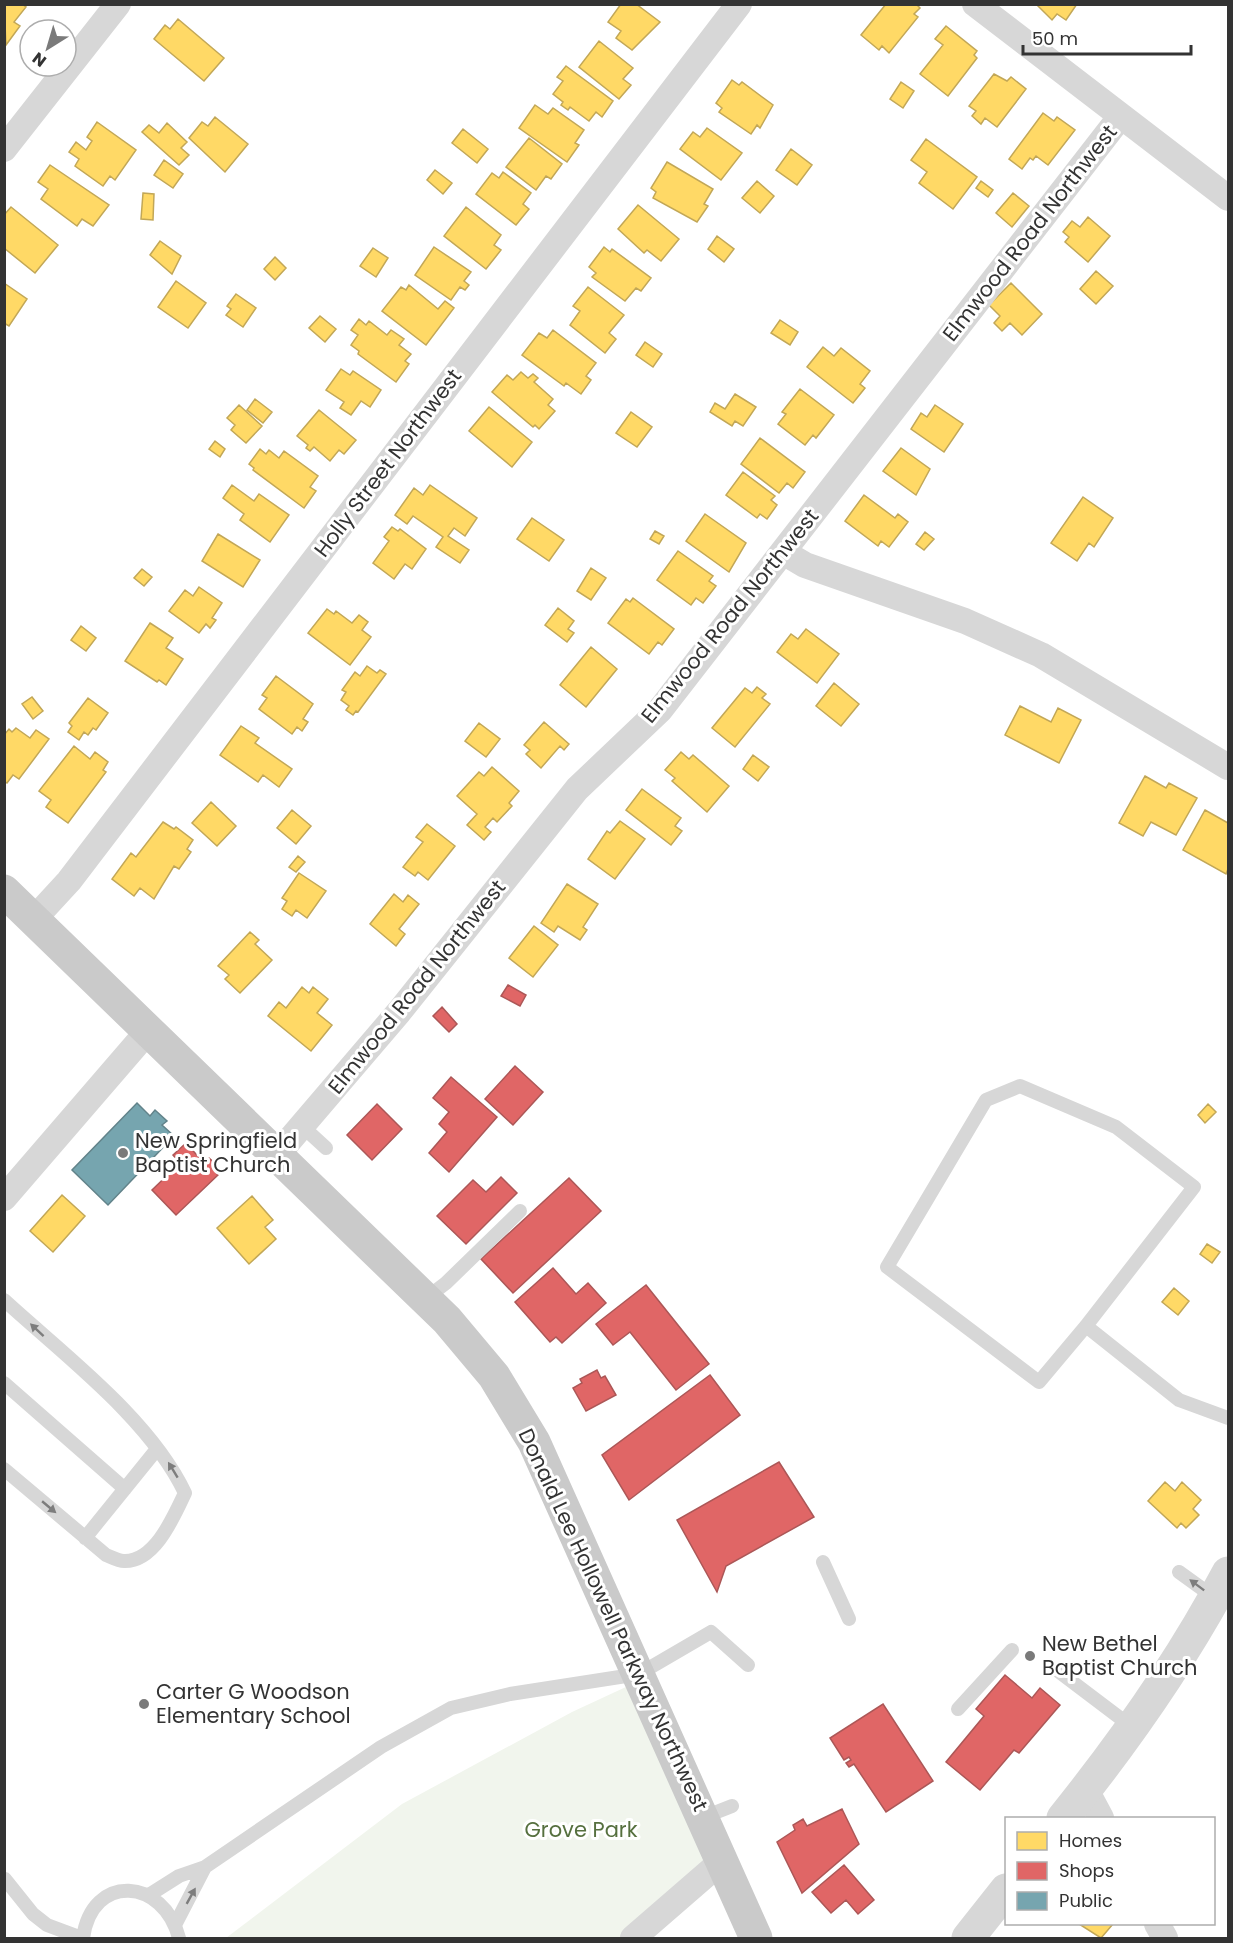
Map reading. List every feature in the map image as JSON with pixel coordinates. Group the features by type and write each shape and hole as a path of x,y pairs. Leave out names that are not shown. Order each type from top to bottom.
{"main road":[{"name":"Donald Lee Hollowell Parkway Northwest","path":"4,891 447,1320 494,1376 534,1442 639,1674 718,1812 723,1860 756,1938"}],"street":[{"path":"7,142 118,4"},
{"name":"Holly Street Northwest","path":"34,919 69,881 739,4"},
{"path":"975,4 1228,198"},
{"name":"Elmwood Road Northwest","path":"276,1156 399,1012 578,789 660,710 1121,116"},
{"path":"783,552 805,564 965,621 1041,655 1228,767"},
{"path":"4,1198 148,1031"},
{"path":"1064,1817 1132,1727 1222,1586"},
{"path":"1086,1790 1100,1817"},
{"path":"633,1938 723,1860"},
{"path":"968,1938 1005,1891"}],"lane":[{"path":"1020,1086 1116,1127 1194,1186 1086,1326 1039,1382 886,1267 986,1100 1020,1086"},
{"path":"302,1126 326,1148"},
{"path":"425,1299 446,1283 520,1211"},
{"path":"4,1300 132,1418 173,1468 185,1493 167,1532 143,1555 124,1562 106,1555 4,1469"},
{"path":"1086,1326 1179,1400 1228,1418"},
{"path":"4,1383 125,1489"},
{"path":"85,1538 157,1449"},
{"path":"824,1562 849,1619"},
{"path":"1179,1572 1222,1586"},
{"path":"149,1895 179,1876 205,1867 381,1747 451,1708 510,1694 639,1674 711,1632 748,1665"},
{"path":"958,1709 1012,1650"},
{"path":"1058,1671 1132,1727"},
{"path":"177,1931 205,1867"},
{"path":"5,1879 33,1914 47,1925 82,1938 85,1924 92,1910 102,1899 116,1892 130,1890 149,1895 164,1908 177,1931"}],"green space":[{"name":"Grove Park","path":"628,1686 729,1872 647,1938 226,1938 402,1804 572,1712"}],"building: Homes":[{"path":"4,4 22,4 26,7 14,22 18,25 18,29 6,45"},
{"path":"621,4 636,4 660,22 632,50 616,38 621,31 608,22"},
{"path":"886,4 916,4 920,8 914,14 918,17 889,53 882,46 879,50 861,35"},
{"path":"1036,4 1077,4 1066,20 1057,14 1052,20"},
{"path":"178,19 224,58 204,81 154,39 165,25 170,29"},
{"path":"946,26 977,51 974,55 977,58 948,96 920,74 943,45 935,39"},
{"path":"599,41 633,68 623,79 631,85 619,99 579,67"},
{"path":"566,66 613,101 602,117 596,112 589,121 570,107 568,110 561,105 563,102 553,94 563,81 557,77"},
{"path":"994,74 1007,81 1011,77 1026,89 997,127 985,118 981,124 972,116 976,111 969,106"},
{"path":"732,80 739,85 742,82 773,105 760,128 757,125 751,134 719,112 722,108 716,103"},
{"path":"901,82 914,91 903,108 890,99"},
{"path":"535,105 548,114 553,108 584,130 575,143 579,145 567,162 519,128"},
{"path":"1043,113 1054,121 1057,117 1075,130 1048,165 1036,156 1033,160 1030,158 1022,169 1009,159"},
{"path":"215,117 248,144 225,172 189,138 202,122 208,126"},
{"path":"97,122 136,150 115,180 110,176 103,186 75,166 79,159 69,152 76,142 86,150 92,141 87,137"},
{"path":"167,123 187,142 181,148 189,155 179,165 142,132 149,125 159,133"},
{"path":"707,128 742,153 721,180 680,149 693,132 700,137"},
{"path":"463,129 488,149 477,163 452,143"},
{"path":"529,138 562,164 551,179 546,176 536,190 506,167"},
{"path":"926,139 977,177 953,209 919,183 927,172 911,160"},
{"path":"791,149 812,165 797,185 776,170"},
{"path":"164,160 183,174 173,188 154,175"},
{"path":"667,162 713,189 704,204 708,206 697,222 653,198 656,192 651,188"},
{"path":"50,165 109,205 93,226 82,219 77,226 41,199 48,189 38,182"},
{"path":"435,170 452,183 443,194 427,180"},
{"path":"503,172 531,193 523,204 529,209 516,225 476,194 492,173 499,178"},
{"path":"757,181 774,196 760,213 742,198"},
{"path":"981,181 993,190 988,197 976,188"},
{"path":"143,193 154,194 153,220 141,219"},
{"path":"1013,193 1029,206 1012,227 996,213"},
{"path":"638,205 679,239 661,261 647,250 644,253 618,229"},
{"path":"11,207 58,245 35,273 4,248 4,215"},
{"path":"466,207 501,235 494,245 501,250 486,269 444,236"},
{"path":"1088,217 1110,236 1088,262 1065,242 1069,237 1063,232 1072,221 1080,227"},
{"path":"717,236 734,249 724,262 708,249"},
{"path":"160,241 181,256 172,274 150,255"},
{"path":"434,247 471,272 464,281 469,285 465,290 460,287 451,300 415,275"},
{"path":"604,247 610,252 612,249 651,278 641,291 636,288 625,301 592,277 596,273 589,267"},
{"path":"373,248 388,258 376,277 360,266"},
{"path":"275,257 286,268 275,280 264,269"},
{"path":"1096,271 1113,286 1096,304 1080,289"},
{"path":"176,281 206,303 188,328 158,307"},
{"path":"4,283 27,299 9,326 4,323"},
{"path":"1011,283 1042,314 1022,335 1010,323 1002,331 994,323 1000,316 989,305"},
{"path":"409,285 438,309 445,301 454,308 426,345 382,311 401,287 406,290"},
{"path":"588,287 624,315 609,333 616,339 605,353 570,325 580,311 573,306"},
{"path":"236,294 256,308 243,327 226,315 231,309 227,306"},
{"path":"320,316 336,329 325,342 309,328"},
{"path":"359,319 366,325 369,321 387,335 391,330 404,339 399,345 411,354 405,361 409,364 396,382 358,354 359,351 351,345 358,335 351,330"},
{"path":"780,320 798,332 790,345 771,333"},
{"path":"553,330 596,363 586,376 591,380 581,394 566,383 564,386 522,355 539,333 547,338"},
{"path":"645,342 662,354 653,367 636,355"},
{"path":"823,347 834,356 841,348 870,371 860,384 865,388 853,403 807,367"},
{"path":"341,369 350,375 353,371 381,390 370,407 361,401 351,415 340,408 344,402 326,390"},
{"path":"521,372 528,378 533,374 538,378 534,382 553,399 548,405 555,411 539,429 535,425 533,427 492,392 507,375 513,380"},
{"path":"800,389 834,415 816,438 813,435 805,445 778,424 786,414 782,412"},
{"path":"735,394 756,407 743,426 735,421 732,426 710,412 715,403 725,409"},
{"path":"255,399 272,412 263,423 247,410"},
{"path":"239,405 262,426 246,443 231,430 235,425 227,418"},
{"path":"935,405 963,424 944,452 911,429 921,413 927,417"},
{"path":"489,407 532,442 512,467 469,431"},
{"path":"319,410 356,440 344,454 339,450 330,461 314,447 310,451 306,448 308,445 297,436"},
{"path":"631,412 652,427 637,447 616,433"},
{"path":"760,438 805,472 793,488 787,483 779,493 741,464"},
{"path":"215,441 225,449 220,457 209,449"},
{"path":"901,448 930,469 916,495 883,471"},
{"path":"260,449 266,454 269,450 279,458 284,451 318,476 310,487 316,491 304,508 253,470 254,468 249,464"},
{"path":"743,472 775,496 771,500 777,505 767,519 760,514 757,518 726,495"},
{"path":"232,485 254,501 259,494 289,515 270,542 240,520 244,514 223,498"},
{"path":"430,485 477,518 465,536 454,528 448,536 469,550 460,563 436,547 443,537 413,516 407,524 395,515 414,488 423,495"},
{"path":"864,495 895,518 898,514 908,522 889,547 881,541 878,546 845,521"},
{"path":"1083,497 1113,518 1094,547 1089,543 1077,561 1051,543"},
{"path":"705,514 746,543 729,572 686,541"},
{"path":"532,518 564,540 549,561 517,539"},
{"path":"392,527 398,531 400,529 426,549 412,569 405,564 394,579 373,563 389,541 384,537"},
{"path":"655,531 664,536 659,544 650,539"},
{"path":"925,532 934,539 924,550 916,544"},
{"path":"218,534 260,560 243,587 202,561"},
{"path":"678,551 713,576 709,581 716,586 703,603 696,598 691,605 657,580"},
{"path":"591,568 606,578 591,600 577,591"},
{"path":"142,569 152,577 144,586 134,578"},
{"path":"199,587 222,603 212,618 216,620 210,628 206,624 199,633 169,611 185,590 193,596"},
{"path":"633,598 674,629 662,645 658,642 649,654 608,623 626,599 630,602"},
{"path":"558,608 574,621 568,629 574,633 567,642 545,625"},
{"path":"327,609 334,614 336,611 352,623 359,615 368,622 362,630 371,637 350,665 308,633"},
{"path":"150,623 173,638 166,648 183,659 166,685 159,680 157,682 125,661"},
{"path":"81,626 96,638 86,651 71,640"},
{"path":"806,629 839,654 817,683 777,652 791,634 798,639"},
{"path":"591,647 617,669 586,707 560,685"},
{"path":"367,666 377,673 380,670 386,674 358,712 356,711 353,715 346,710 349,706 341,700 346,692 342,690 355,672 360,676"},
{"path":"276,676 313,704 303,719 308,722 302,731 297,727 292,734 259,709 267,698 262,695"},
{"path":"834,683 859,704 841,726 816,706"},
{"path":"757,687 766,694 762,698 770,704 735,747 712,728 745,688 752,693"},
{"path":"32,697 43,711 33,719 22,704"},
{"path":"88,698 108,713 96,730 93,728 88,735 84,732 79,740 68,732 72,726 69,723"},
{"path":"1020,706 1051,722 1058,708 1081,720 1059,763 1005,735"},
{"path":"544,722 569,744 564,750 560,746 541,768 526,754 530,750 524,745"},
{"path":"479,723 500,739 486,757 465,741"},
{"path":"241,726 259,738 255,743 292,769 279,787 263,775 258,782 220,755"},
{"path":"16,728 30,738 36,730 49,739 19,779 13,775 7,783 4,781 4,735 9,729 12,732"},
{"path":"74,746 90,759 95,752 108,762 103,770 106,772 68,823 46,807 51,800 39,791"},
{"path":"681,752 689,759 693,755 729,786 707,812 672,781 675,778 665,770"},
{"path":"753,755 769,767 758,781 743,769"},
{"path":"492,767 519,791 509,803 512,806 497,822 493,818 485,827 491,832 484,840 467,825 477,814 457,796 479,772 484,776"},
{"path":"1145,776 1166,788 1169,783 1197,798 1176,835 1151,822 1143,836 1119,823"},
{"path":"642,789 681,818 675,826 682,831 671,845 626,810"},
{"path":"211,802 236,826 217,846 192,823"},
{"path":"292,810 311,826 296,844 277,828"},
{"path":"1205,810 1228,823 1228,869 1226,874 1183,850"},
{"path":"620,821 645,839 615,879 588,859 607,831 610,833"},
{"path":"163,822 174,829 176,827 193,840 187,849 191,852 179,869 174,866 154,899 140,888 134,896 112,879 131,853 136,857"},
{"path":"427,824 455,846 428,880 418,872 415,876 403,867 423,842 416,837"},
{"path":"298,856 305,862 296,872 289,867"},
{"path":"299,873 326,891 307,918 296,910 292,916 282,909 287,901 282,898"},
{"path":"567,884 598,904 583,927 587,930 580,940 558,926 554,932 541,923"},
{"path":"394,894 403,902 408,895 419,904 399,929 405,934 396,946 370,924"},
{"path":"534,926 558,945 533,977 509,958"},
{"path":"250,932 259,940 255,944 272,960 240,993 225,979 229,975 218,966"},
{"path":"302,987 309,993 313,987 328,999 317,1013 332,1025 311,1051 268,1016 279,1002 286,1008"},
{"path":"1208,1104 1216,1112 1205,1123 1198,1115"},
{"path":"62,1195 85,1216 53,1252 30,1231"},
{"path":"252,1196 273,1220 265,1227 276,1239 249,1264 217,1228"},
{"path":"1207,1244 1220,1252 1212,1263 1200,1254"},
{"path":"1174,1288 1189,1301 1178,1315 1162,1302"},
{"path":"1165,1482 1175,1491 1182,1482 1201,1500 1193,1509 1199,1515 1186,1528 1181,1523 1177,1528 1148,1501"},
{"path":"1081,1925 1112,1925 1101,1938"}],"building: Shops":[{"path":"508,985 526,995 520,1006 501,996"},
{"path":"442,1007 457,1024 449,1032 433,1016"},
{"path":"515,1066 543,1092 513,1125 485,1099"},
{"path":"451,1077 497,1117 449,1172 429,1153 447,1132 439,1124 449,1112 433,1098"},
{"path":"377,1104 402,1129 372,1160 347,1135"},
{"path":"186,1143 204,1163 209,1158 217,1165 213,1169 218,1175 176,1215 152,1190 180,1163 173,1155"},
{"path":"501,1177 517,1193 466,1244 437,1216 473,1180 486,1192"},
{"path":"569,1178 601,1211 513,1293 481,1259"},
{"path":"553,1268 576,1294 588,1283 606,1303 562,1343 556,1337 550,1342 515,1302"},
{"path":"646,1285 709,1364 676,1390 630,1332 613,1345 596,1324"},
{"path":"597,1370 601,1378 605,1376 616,1395 586,1411 573,1388 582,1383 580,1379"},
{"path":"710,1375 740,1415 629,1500 602,1455"},
{"path":"779,1462 814,1517 726,1566 717,1592 677,1520"},
{"path":"1005,1675 1032,1698 1040,1688 1060,1705 1019,1753 1014,1750 980,1790 946,1762 984,1716 976,1709"},
{"path":"883,1704 933,1781 886,1812 854,1764 849,1767 846,1763 851,1760 849,1757 844,1760 830,1738"},
{"path":"842,1809 859,1844 802,1893 777,1842 795,1830 793,1825 803,1819 807,1826"},
{"path":"844,1865 874,1900 858,1914 846,1900 831,1913 812,1892"}],"building: Public":[{"name":"New Springfield Baptist Church","path":"137,1103 150,1116 155,1110 167,1121 162,1125 174,1136 108,1205 72,1170"}],"place":[{"name":"New Springfield Baptist Church","path":"123,1153"},
{"name":"New Bethel Baptist Church","path":"1030,1656"},
{"name":"Carter G Woodson Elementary School","path":"144,1704"}]}
